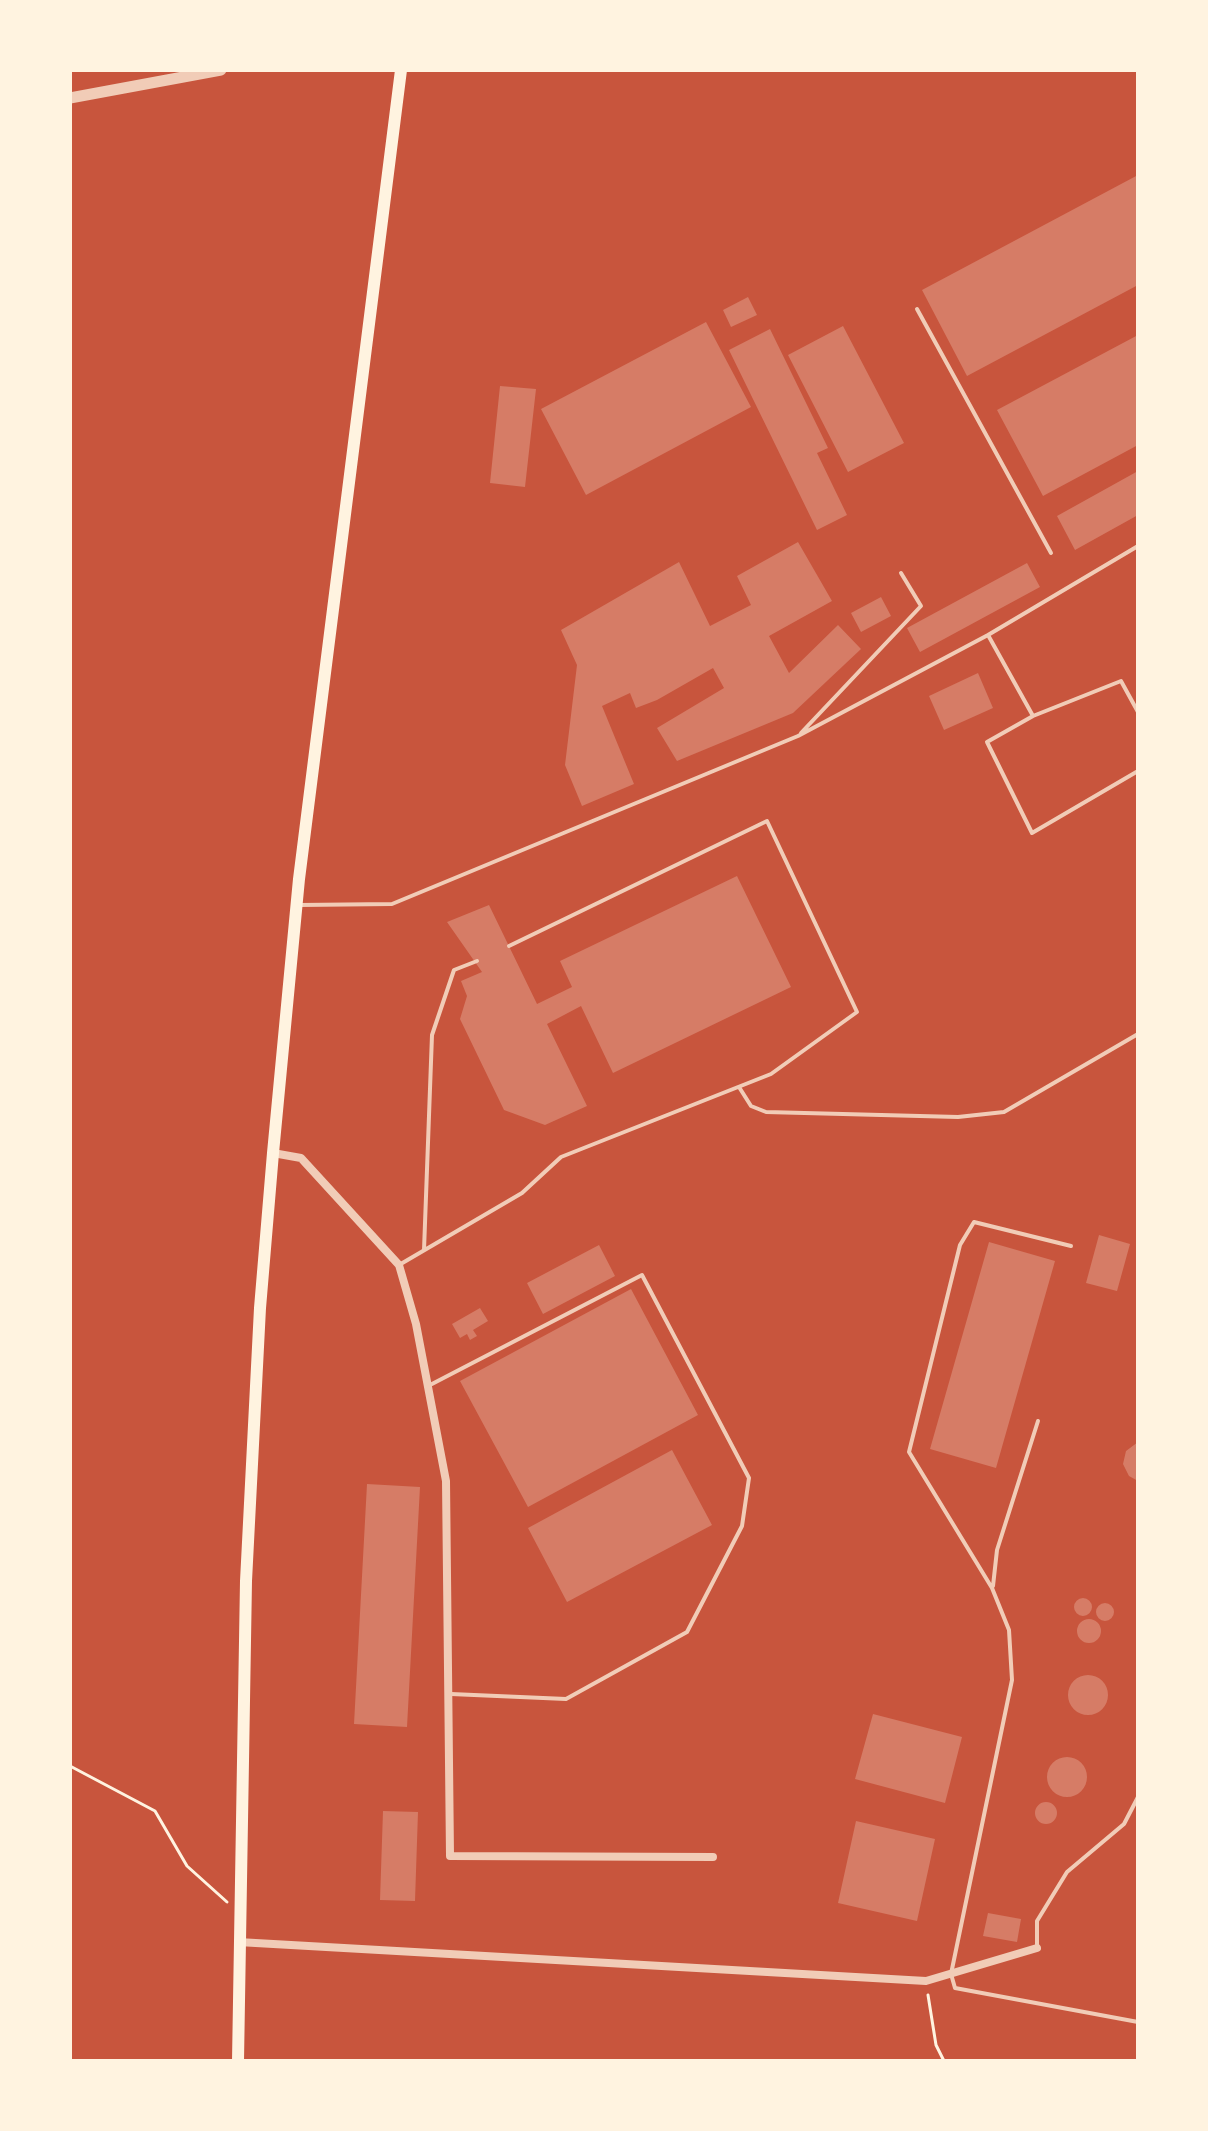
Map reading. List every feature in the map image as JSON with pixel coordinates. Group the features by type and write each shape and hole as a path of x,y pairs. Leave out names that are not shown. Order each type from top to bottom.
{"main road":[{"path":"238,2061 246,1581 260,1308 297,905 401,70"}],"street":[{"path":"70,98 221,70"},
{"path":"273,1153 301,1158 399,1265 416,1324 446,1481 450,1856 713,1857"},
{"path":"238,1942 926,1981 1037,1948"}],"lane":[{"path":"917,309 1051,553"},
{"path":"297,905 392,904 798,736 988,635 1138,546"},
{"path":"798,736 921,606 901,573"},
{"path":"988,635 1033,716"},
{"path":"1138,712 1121,681 1033,716 987,742 1032,833 1138,771"},
{"path":"399,1265 522,1193 561,1157 771,1074 857,1012 767,821 509,946"},
{"path":"424,1250 432,1035 454,970 477,961"},
{"path":"739,1087 751,1106 766,1112 958,1117 1004,1112 1138,1034"},
{"path":"1071,1246 974,1222 960,1245 909,1452 992,1588 1009,1630 1012,1680 951,1974 955,1988 1138,2022"},
{"path":"428,1386 642,1275 749,1478 742,1526 687,1632 566,1699 448,1694"},
{"path":"992,1588 997,1550 1038,1421"},
{"path":"1037,1948 1037,1921 1067,1872 1124,1824 1138,1797"}],"path":[{"path":"70,1766 155,1811 187,1866 239,1912"},
{"path":"926,1981 936,2045 944,2061"}],"building":[{"path":"1138,175 1138,285 967,376 922,290"},
{"path":"748,297 757,315 731,327 723,310"},
{"path":"706,322 751,407 586,495 541,409"},
{"path":"843,326 904,443 848,472 788,355"},
{"path":"770,329 828,448 817,453 847,515 817,530 729,350"},
{"path":"1138,335 1138,445 1043,496 997,410"},
{"path":"500,386 536,389 525,487 490,483"},
{"path":"1138,471 1138,515 1075,550 1057,516"},
{"path":"798,542 832,601 769,636 789,673 838,625 861,649 793,713 677,761 657,728 724,688 713,668 657,700 636,708 630,693 602,706 634,784 582,806 565,765 577,665 561,630 679,562 710,626 751,605 737,576"},
{"path":"1027,563 1040,587 920,652 907,628"},
{"path":"881,597 891,616 861,632 851,613"},
{"path":"978,673 993,708 944,730 929,696"},
{"path":"737,876 791,987 613,1073 581,1006 547,1024 587,1106 545,1125 504,1110 460,1019 467,996 461,981 482,972 447,922 489,905 537,1004 572,987 560,961"},
{"path":"1099,1235 1130,1244 1117,1291 1086,1283"},
{"path":"989,1242 1055,1261 996,1468 930,1449"},
{"path":"599,1245 615,1276 543,1314 527,1283"},
{"path":"631,1289 698,1415 528,1507 460,1381"},
{"path":"480,1308 488,1321 473,1330 477,1336 470,1340 467,1334 460,1338 452,1324"},
{"path":"1138,1442 1138,1481 1129,1476 1123,1464 1126,1451"},
{"path":"672,1450 712,1525 567,1602 528,1528"},
{"path":"367,1484 420,1487 407,1727 354,1724"},
{"path":"1083,1598 1092,1607 1083,1616 1074,1607"},
{"path":"1105,1603 1114,1612 1105,1621 1096,1612"},
{"path":"1089,1619 1097,1623 1101,1631 1097,1639 1089,1643 1081,1639 1077,1631 1081,1623"},
{"path":"1088,1675 1102,1681 1108,1695 1102,1709 1088,1715 1074,1709 1068,1695 1074,1681"},
{"path":"873,1714 962,1737 945,1803 855,1779"},
{"path":"1067,1757 1081,1763 1087,1777 1081,1791 1067,1797 1053,1791 1047,1777 1053,1763"},
{"path":"1046,1802 1054,1805 1057,1813 1054,1821 1046,1824 1038,1821 1035,1813 1038,1805"},
{"path":"383,1811 418,1812 415,1901 380,1900"},
{"path":"856,1821 935,1839 917,1921 838,1903"},
{"path":"988,1913 1021,1919 1017,1942 983,1936"}]}
